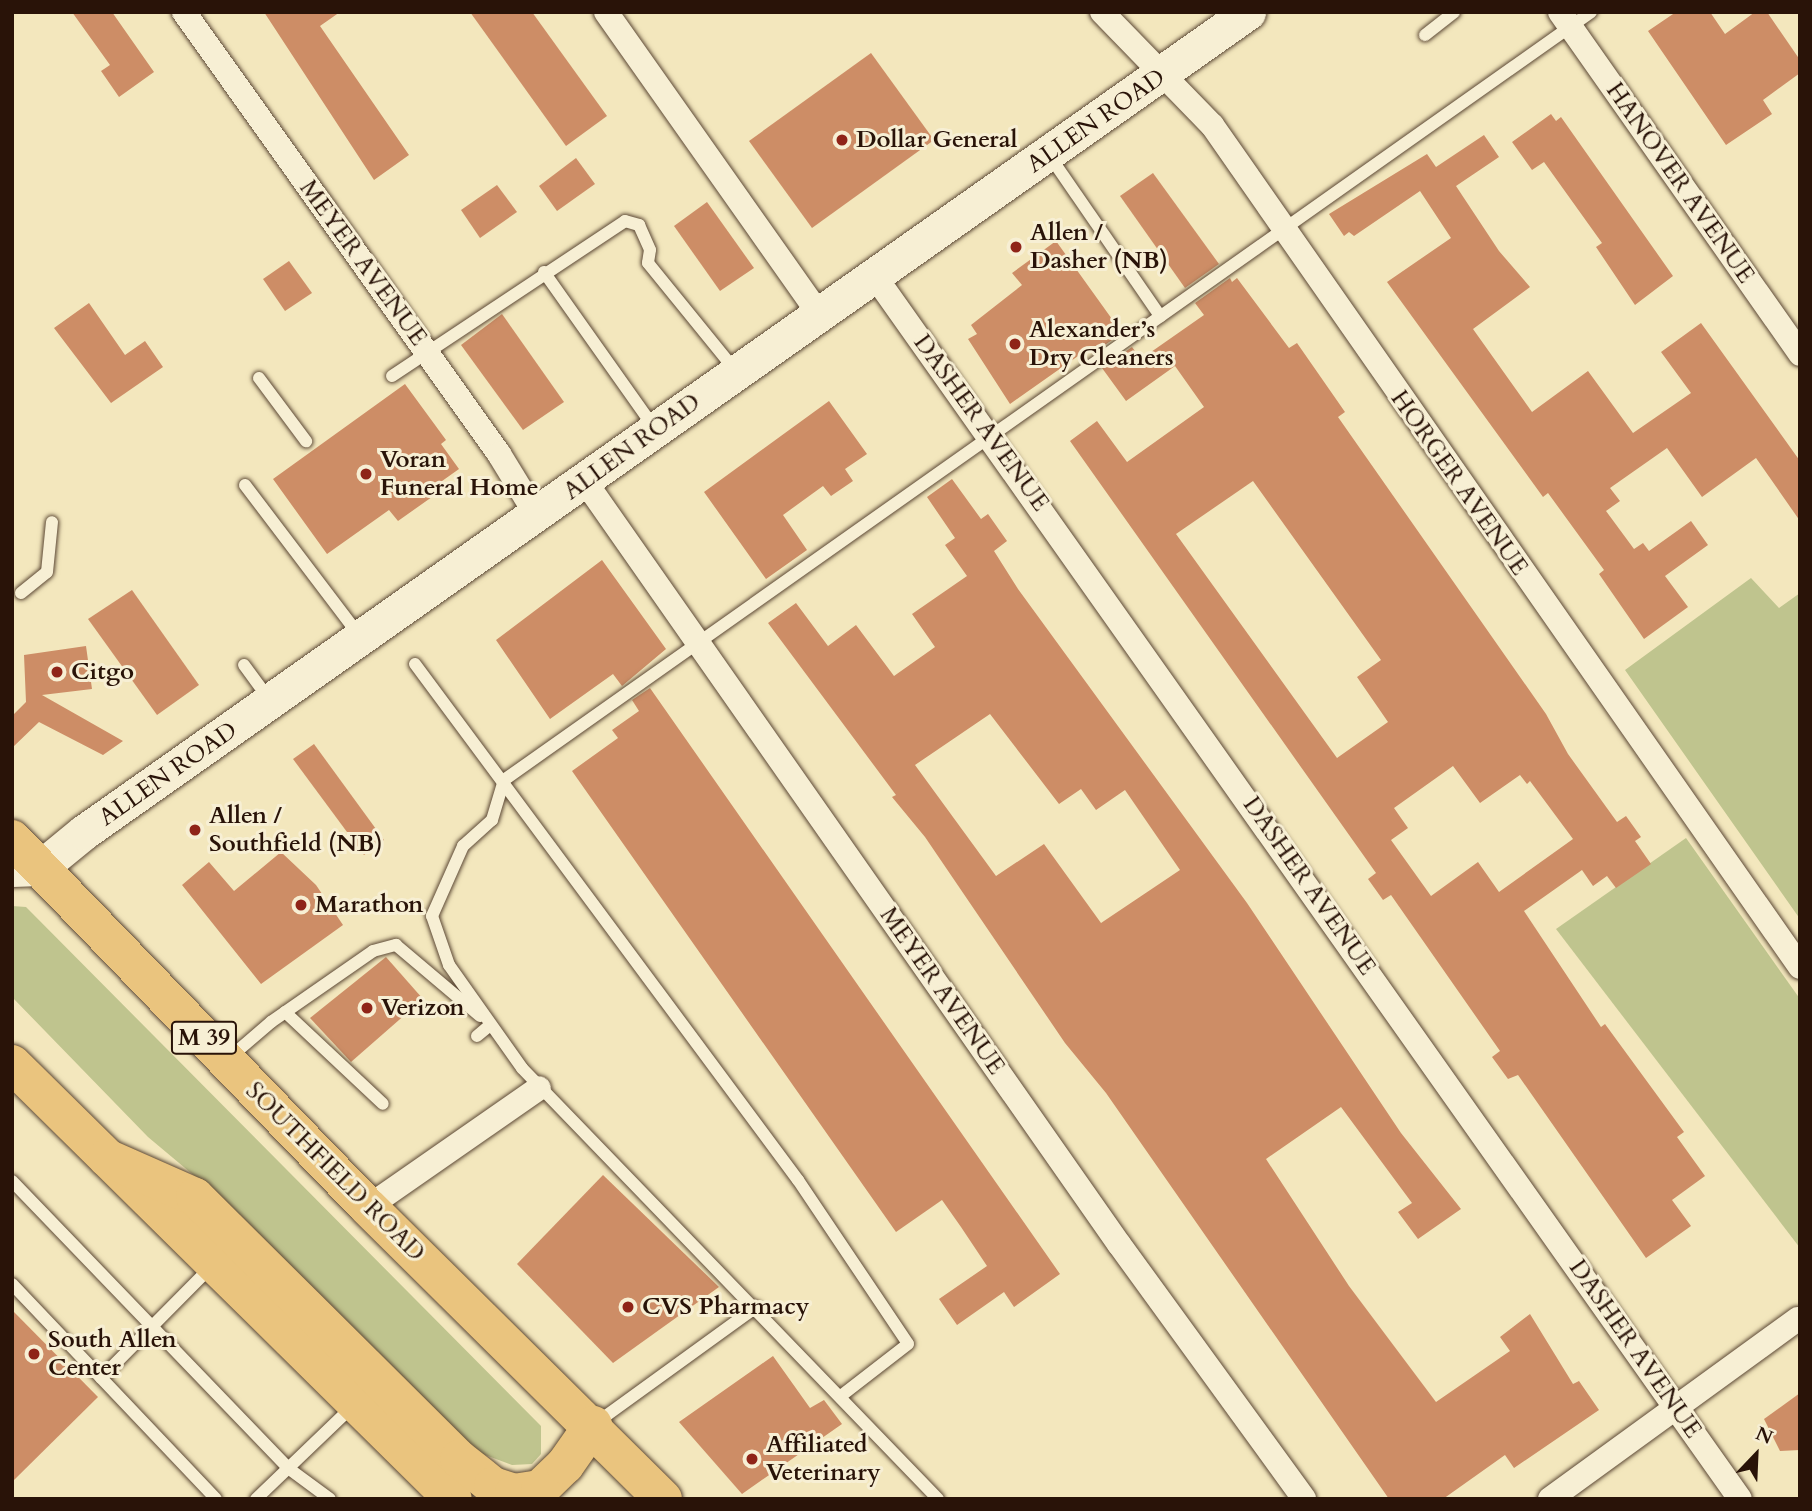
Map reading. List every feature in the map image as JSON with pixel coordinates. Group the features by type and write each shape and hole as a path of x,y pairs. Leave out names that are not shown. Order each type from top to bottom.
{"highway":[{"name":"SOUTHFIELD ROAD","path":"12,839 26,869 226,1061 368,1207 593,1425 663,1499"},
{"path":"12,1064 357,1401 453,1499"},
{"path":"107,1158 195,1197 459,1459 493,1486 514,1493 540,1489 565,1465 593,1425"}],"main road":[{"name":"ALLEN ROAD","path":"26,869 272,702 874,275 1162,76 1248,12"}],"street":[{"name":"MEYER AVENUE","path":"184,12 426,351 537,516"},
{"path":"606,12 819,314"},
{"name":"HORGER AVENUE","path":"1102,12 1212,125 1281,229 1800,967"},
{"name":"HANOVER AVENUE","path":"1565,20 1800,354"},
{"name":"DASHER AVENUE","path":"874,275 991,434 1678,1406 1740,1499"},
{"name":"MEYER AVENUE","path":"584,480 1304,1499"},
{"path":"368,1207 539,1088"},
{"path":"1550,1499 1798,1319"}],"lane":[{"path":"1425,35 1454,12"},
{"path":"939,1499 756,1307 539,1088 449,965 432,916 463,846 492,820 504,780 699,645 991,434 1160,316 1565,20 1591,12"},
{"path":"1048,155 1160,316"},
{"path":"392,376 544,272 625,221 639,225 650,250 648,263 737,372"},
{"path":"544,272 656,429"},
{"path":"260,378 306,441"},
{"path":"245,485 361,638"},
{"path":"21,593 47,572 52,522"},
{"path":"415,664 504,780 798,1180 908,1344 841,1396"},
{"path":"244,665 272,702"},
{"path":"226,1061 285,1012 373,951 396,945 493,1027"},
{"path":"285,1012 383,1104"},
{"path":"477,1036 493,1027"},
{"path":"12,1181 155,1326 288,1468 330,1499"},
{"path":"102,1378 214,1263"},
{"path":"12,1284 216,1499"},
{"path":"593,1425 756,1307"},
{"path":"256,1499 357,1401"}],"green space":[{"path":"1751,578 1779,608 1800,593 1800,919 1625,670"},
{"path":"1686,838 1800,999 1800,1248 1556,929"},
{"path":"12,906 26,907 541,1426 541,1454 532,1464 512,1465 472,1450 228,1204 148,1137 12,997"}],"building":[{"path":"72,12 112,12 154,72 119,97 101,71 110,65"},
{"path":"264,12 340,12 320,26 409,155 374,180"},
{"path":"470,12 532,12 607,116 566,146"},
{"path":"1676,12 1710,12 1725,34 1755,12 1767,12 1800,60 1800,73 1763,100 1772,114 1726,145 1648,31"},
{"name":"Dollar General","path":"871,53 934,140 812,228 749,141"},
{"path":"1551,114 1556,121 1561,117 1673,276 1635,305 1596,247 1602,243 1544,162 1532,170 1512,142"},
{"path":"1484,135 1499,157 1456,186 1499,251 1530,287 1473,329 1532,412 1588,371 1633,433 1691,393 1661,352 1701,323 1800,461 1800,521 1756,458 1702,497 1667,448 1610,488 1620,501 1606,511 1634,549 1643,543 1649,551 1691,521 1708,545 1665,576 1688,607 1644,639 1599,574 1604,570 1548,493 1543,497 1387,282 1451,238 1420,191 1354,236 1349,232 1344,236 1329,214 1427,154 1436,167"},
{"path":"576,158 595,184 557,211 539,186"},
{"path":"1153,173 1219,264 1185,288 1120,196"},
{"path":"497,185 517,212 480,238 461,210"},
{"path":"707,202 754,268 720,291 674,226"},
{"path":"1056,241 1122,333 1092,354 1088,349 1010,404 968,339 977,334 971,325 1022,285 1012,273"},
{"path":"289,261 312,293 285,311 263,279"},
{"path":"1230,278 1232,282 1237,278 1289,348 1297,343 1345,412 1338,417 1546,714 1568,754 1617,822 1626,816 1641,837 1635,841 1651,864 1616,888 1607,876 1593,886 1582,870 1524,911 1601,1027 1605,1024 1684,1132 1677,1137 1705,1176 1672,1200 1691,1226 1646,1258 1518,1075 1508,1079 1492,1057 1500,1051 1391,895 1383,900 1368,879 1376,873 1070,441 1097,421 1127,462 1204,407 1175,366 1126,401 1102,368 1132,347 1141,359 1204,315 1195,303","holes":["1253,481 1381,660 1357,677 1388,722 1337,758 1176,534","1453,766 1480,803 1520,775 1527,784 1530,781 1573,839 1499,892 1478,862 1431,896 1391,840 1408,828 1394,808"]},
{"path":"89,303 125,355 145,341 163,367 111,403 54,328"},
{"path":"502,314 564,402 523,430 461,345"},
{"name":"Voran Funeral Home","path":"405,384 446,440 441,444 459,469 435,486 439,492 398,521 389,510 327,554 273,479"},
{"path":"829,401 867,454 845,469 853,481 831,496 823,486 783,515 807,550 766,579 704,492"},
{"path":"952,479 981,519 988,514 1007,541 994,551 1018,589 1247,903 1401,1133 1461,1209 1418,1239 1398,1212 1412,1203 1341,1107 1266,1159 1349,1286 1436,1402 1510,1351 1500,1337 1530,1314 1573,1384 1579,1381 1599,1410 1514,1468 1505,1455 1443,1499 1389,1499 1106,1093 1065,1043 925,837 892,797 896,795 768,623 796,603 828,646 856,625 894,676 935,647 912,614 967,576 945,545 955,538 927,497","holes":["990,714 1059,804 1081,789 1096,810 1125,790 1180,870 1101,923 1044,844 996,876 915,765"]},
{"path":"602,560 666,649 622,686 613,674 550,719 496,640"},
{"path":"132,590 199,685 157,715 88,619"},
{"path":"86,646 92,689 42,695 123,741 103,755 39,722 12,748 12,716 26,702 24,655"},
{"path":"650,688 1060,1274 1014,1307 1004,1292 957,1325 939,1299 987,1266 961,1227 942,1200 896,1232 572,771 618,738 612,730 639,711 632,700"},
{"path":"314,744 384,840 364,855 293,759"},
{"path":"281,852 316,885 343,925 261,984 182,885 209,862 234,891"},
{"name":"Verizon","path":"386,957 423,999 351,1062 310,1018"},
{"name":"CVS Pharmacy","path":"603,1175 719,1287 613,1363 517,1264"},
{"name":"South Allen Center","path":"12,1310 98,1397 12,1482"},
{"name":"Affiliated Veterinary","path":"773,1356 810,1408 824,1400 842,1424 742,1494 679,1422"},
{"path":"1800,1393 1800,1450 1780,1451 1764,1419"}],"place":[{"name":"Dollar General","path":"842,140"},
{"name":"Allen / Dasher (NB)","path":"1016,247"},
{"name":"Alexander’s Dry Cleaners","path":"1015,344"},
{"name":"Voran Funeral Home","path":"366,474"},
{"name":"Citgo","path":"57,672"},
{"name":"Allen / Southfield (NB)","path":"195,830"},
{"name":"Marathon","path":"301,905"},
{"name":"Verizon","path":"367,1008"},
{"name":"CVS Pharmacy","path":"628,1307"},
{"name":"South Allen Center","path":"34,1354"},
{"name":"Affiliated Veterinary","path":"752,1459"}]}
